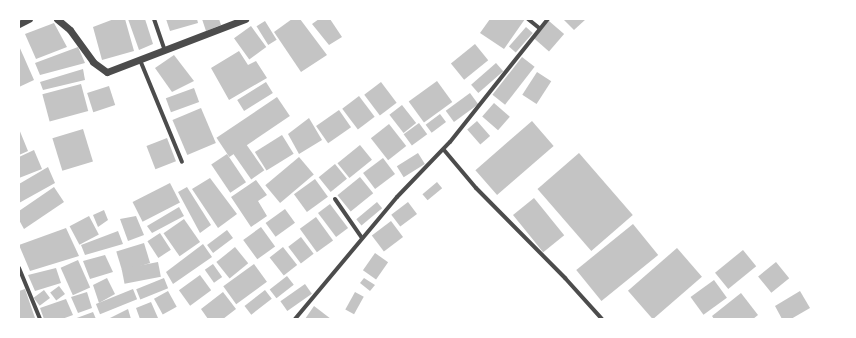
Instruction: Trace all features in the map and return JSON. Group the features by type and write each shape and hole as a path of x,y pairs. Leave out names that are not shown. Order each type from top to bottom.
{"street":[{"path":"19,24 29,19"},
{"path":"57,19 70,30 93,62 107,72 140,60 164,48 213,33 245,19"},
{"path":"154,19 164,48"},
{"path":"528,19 539,28"},
{"path":"295,319 397,196 444,150 539,28 548,19"},
{"path":"140,60 182,162"},
{"path":"444,150 476,188 566,278 602,319"},
{"path":"335,199 362,238"},
{"path":"19,268 40,319"}],"building":[{"path":"114,19 125,19 134,51 102,60 93,27"},
{"path":"128,19 145,19 153,44 139,50"},
{"path":"166,19 197,19 198,23 170,31"},
{"path":"202,19 219,19 221,25 206,31"},
{"path":"292,19 300,19 327,55 301,72 274,32"},
{"path":"319,19 330,19 342,37 329,45 312,24"},
{"path":"490,19 525,19 504,49 480,33"},
{"path":"563,19 586,19 574,30"},
{"path":"265,21 277,40 268,45 257,26"},
{"path":"549,21 564,34 549,51 534,38"},
{"path":"54,23 67,47 36,59 25,34"},
{"path":"251,26 266,47 249,59 234,38"},
{"path":"526,27 533,33 516,53 509,47"},
{"path":"475,44 488,60 464,80 451,64"},
{"path":"19,46 34,80 19,87"},
{"path":"78,47 85,63 40,75 35,63"},
{"path":"239,51 248,65 256,61 267,78 229,100 211,68"},
{"path":"174,55 194,81 172,92 155,68"},
{"path":"522,57 535,67 505,105 492,95"},
{"path":"496,63 503,71 478,93 471,85"},
{"path":"83,69 85,80 43,90 40,82"},
{"path":"537,72 551,81 537,104 522,95"},
{"path":"437,81 452,102 424,123 409,102"},
{"path":"266,82 273,93 244,111 237,100"},
{"path":"381,82 397,103 380,115 364,95"},
{"path":"81,84 88,111 50,121 42,94"},
{"path":"109,86 115,105 93,112 87,93"},
{"path":"194,88 199,102 171,112 166,98"},
{"path":"470,93 478,104 454,122 446,111"},
{"path":"359,96 375,117 358,129 342,109"},
{"path":"277,97 290,116 229,157 216,138"},
{"path":"494,103 510,117 498,130 482,117"},
{"path":"402,105 416,123 404,133 389,115"},
{"path":"201,108 216,143 187,155 172,120"},
{"path":"339,110 351,127 328,143 316,126"},
{"path":"440,114 446,122 432,133 426,125"},
{"path":"309,118 322,140 299,154 288,134"},
{"path":"477,121 490,136 480,145 467,130"},
{"path":"532,121 554,146 497,195 475,170"},
{"path":"419,123 427,134 412,145 404,134"},
{"path":"389,124 406,146 388,160 371,138"},
{"path":"19,129 28,151 19,155"},
{"path":"83,129 93,162 62,171 52,138"},
{"path":"282,135 294,154 267,171 255,152"},
{"path":"167,138 176,161 155,169 146,146"},
{"path":"246,144 264,170 251,179 233,153"},
{"path":"360,145 372,160 349,178 337,163"},
{"path":"34,150 42,169 19,178 19,157"},
{"path":"418,153 425,164 404,177 397,166"},
{"path":"579,153 633,215 591,251 537,189"},
{"path":"227,154 246,182 230,193 211,165"},
{"path":"299,157 314,175 280,203 265,185"},
{"path":"383,158 395,174 375,189 363,173"},
{"path":"335,164 347,179 331,192 319,177"},
{"path":"48,167 55,183 19,203 19,184"},
{"path":"360,177 373,193 351,212 337,195"},
{"path":"210,178 237,214 218,228 192,189"},
{"path":"315,179 328,197 307,212 294,194"},
{"path":"256,180 267,195 258,201 267,216 251,227 231,197"},
{"path":"437,182 442,188 428,200 422,194"},
{"path":"170,183 180,203 143,222 133,202"},
{"path":"54,187 64,202 24,229 19,220 19,211"},
{"path":"187,187 211,225 200,233 178,192"},
{"path":"534,198 564,235 543,252 513,215"},
{"path":"377,202 382,208 361,225 356,219"},
{"path":"408,202 417,214 400,227 391,215"},
{"path":"330,204 348,228 336,237 318,213"},
{"path":"179,207 184,216 152,233 147,226"},
{"path":"285,209 295,223 276,237 266,223"},
{"path":"104,210 108,220 98,227 93,215"},
{"path":"89,216 99,235 79,245 70,226"},
{"path":"136,216 144,235 128,241 120,219"},
{"path":"316,217 333,240 317,252 300,229"},
{"path":"184,219 200,242 180,256 164,233"},
{"path":"391,221 403,237 384,251 372,235"},
{"path":"633,224 658,255 601,301 576,270"},
{"path":"261,227 275,246 257,259 243,240"},
{"path":"66,228 79,256 30,271 19,245"},
{"path":"227,230 233,238 213,253 207,245"},
{"path":"118,231 123,244 85,255 81,245"},
{"path":"160,233 171,250 158,258 147,241"},
{"path":"301,237 314,254 301,263 288,247"},
{"path":"144,243 150,263 122,272 116,251"},
{"path":"203,244 212,257 173,284 166,272"},
{"path":"235,247 248,263 230,278 216,262"},
{"path":"283,247 297,265 284,276 270,257"},
{"path":"677,248 702,277 653,319 628,291"},
{"path":"743,250 756,266 728,289 715,273"},
{"path":"375,253 388,262 376,279 363,270"},
{"path":"105,255 113,272 90,279 83,261"},
{"path":"78,260 90,287 73,295 61,268"},
{"path":"158,262 161,277 125,284 122,269"},
{"path":"776,262 789,278 771,293 758,276"},
{"path":"213,264 222,277 214,283 205,270"},
{"path":"254,264 267,282 236,304 223,286"},
{"path":"56,268 61,283 35,291 28,275"},
{"path":"200,275 211,290 190,306 179,290"},
{"path":"287,276 294,285 276,298 270,290"},
{"path":"107,278 115,294 99,303 93,285"},
{"path":"164,278 168,288 140,299 136,289"},
{"path":"364,278 375,285 370,291 360,283"},
{"path":"714,280 727,298 703,315 691,297"},
{"path":"305,284 312,294 287,311 280,301"},
{"path":"59,286 65,294 56,301 50,293"},
{"path":"25,289 35,318 19,319 19,291"},
{"path":"133,289 137,299 100,314 96,304"},
{"path":"44,290 50,298 40,306 34,298"},
{"path":"265,290 272,299 251,315 245,306"},
{"path":"168,291 177,307 163,315 154,299"},
{"path":"800,291 810,308 791,319 782,319 775,306"},
{"path":"87,292 92,308 78,313 71,297"},
{"path":"223,292 236,309 223,319 208,319 201,309"},
{"path":"355,292 364,297 354,314 345,309"},
{"path":"741,293 758,315 753,319 714,319 712,316"},
{"path":"66,299 73,315 62,319 44,319 40,308"},
{"path":"151,302 158,318 140,319 136,308"},
{"path":"314,306 331,319 305,319"},
{"path":"128,309 131,319 110,319 110,318"},
{"path":"93,312 96,319 74,319"}]}
